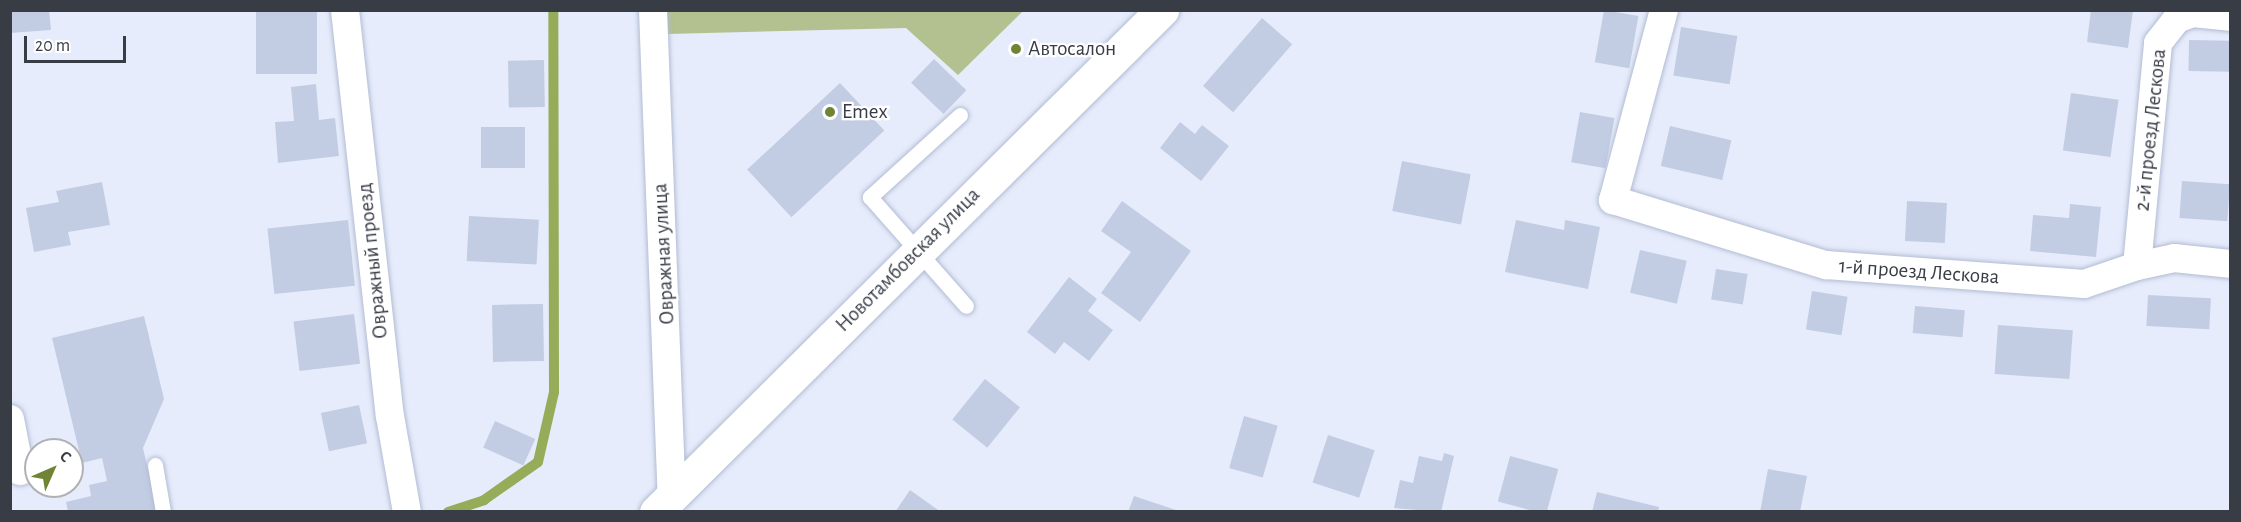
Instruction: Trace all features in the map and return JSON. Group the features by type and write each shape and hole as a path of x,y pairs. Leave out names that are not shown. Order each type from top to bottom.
{"main road":[{"name":"Новотамбовская улица","path":"669,507 916,252 1162,10"}],"street":[{"name":"Овражный проезд","path":"345,10 390,416 407,512"},
{"name":"Овражная улица","path":"652,10 669,507"},
{"name":"1-й проезд Лескова","path":"1664,10 1613,200 1826,265 2084,284 2137,266 2174,258 2230,264"},
{"name":"2-й проезд Лескова","path":"2137,266 2158,43 2177,19 2193,13 2230,17"},
{"path":"10,419 15,473"}],"lane":[{"path":"960,115 870,197 916,252 966,306"},
{"path":"155,465 163,512"}],"green space":[{"path":"666,11 1023,11 958,75 906,28 667,34"}],"building":[{"path":"10,10 49,10 51,30 10,33"},
{"path":"256,10 317,10 317,74 256,74"},
{"path":"1604,10 1638,16 1629,68 1595,62"},
{"path":"2091,10 2133,10 2128,48 2087,42"},
{"path":"1262,18 1292,44 1233,112 1203,86"},
{"path":"1681,27 1737,36 1730,84 1673,75"},
{"path":"2189,40 2230,41 2229,72 2188,71"},
{"path":"934,59 966,90 943,114 911,83"},
{"path":"544,60 545,107 509,108 508,61"},
{"path":"840,83 884,131 791,217 747,170"},
{"path":"316,84 319,120 335,118 339,156 278,163 275,122 294,121 291,87"},
{"path":"2071,93 2119,100 2110,157 2063,150"},
{"path":"1580,112 1614,118 1606,168 1571,162"},
{"path":"1180,122 1195,134 1202,125 1229,146 1201,181 1160,148"},
{"path":"1670,126 1731,140 1722,180 1661,166"},
{"path":"481,127 525,127 525,168 481,168"},
{"path":"1402,161 1471,174 1461,224 1392,211"},
{"path":"2182,181 2230,184 2227,221 2179,218"},
{"path":"102,182 110,225 68,232 71,245 34,252 26,208 59,202 56,191"},
{"path":"1122,201 1191,251 1140,322 1101,293 1131,252 1101,231"},
{"path":"1907,201 1947,203 1945,243 1905,241"},
{"path":"2070,204 2101,207 2096,257 2030,251 2033,215 2069,218"},
{"path":"469,216 539,220 537,265 467,261"},
{"path":"348,220 355,286 274,294 267,228"},
{"path":"1516,220 1564,230 1565,220 1600,227 1588,289 1505,272"},
{"path":"1640,250 1687,261 1677,304 1630,293"},
{"path":"1716,269 1748,274 1743,305 1711,300"},
{"path":"1069,277 1097,299 1088,311 1113,330 1089,361 1064,342 1055,354 1027,332"},
{"path":"1812,291 1848,297 1841,335 1806,330"},
{"path":"2148,295 2211,298 2209,329 2146,326"},
{"path":"543,304 544,361 493,362 492,305"},
{"path":"1915,306 1965,310 1962,337 1913,333"},
{"path":"354,314 360,364 300,371 293,321"},
{"path":"144,316 164,399 143,448 158,512 68,512 66,502 91,496 89,485 107,481 102,458 84,462 84,438 76,438 52,338"},
{"path":"1998,325 2073,330 2069,379 1995,374"},
{"path":"985,379 1020,407 987,448 952,419"},
{"path":"359,405 367,443 329,451 321,413"},
{"path":"1244,416 1278,426 1263,478 1229,468"},
{"path":"495,421 535,439 523,465 483,447"},
{"path":"1328,435 1375,450 1359,498 1313,483"},
{"path":"1444,453 1454,456 1441,512 1394,508 1400,480 1413,483 1419,456 1442,461"},
{"path":"1510,456 1558,469 1547,512 1537,512 1498,501"},
{"path":"1768,469 1807,476 1800,512 1760,512"},
{"path":"910,490 941,512 895,512"},
{"path":"1597,492 1659,507 1658,512 1592,512"},
{"path":"1134,496 1179,511 1179,512 1128,512"}],"waterway":[{"path":"448,512 484,500 538,462 554,392 553,10"}],"place":[{"name":"Автосалон","path":"1016,49"},
{"name":"Emex","path":"830,112"}]}
